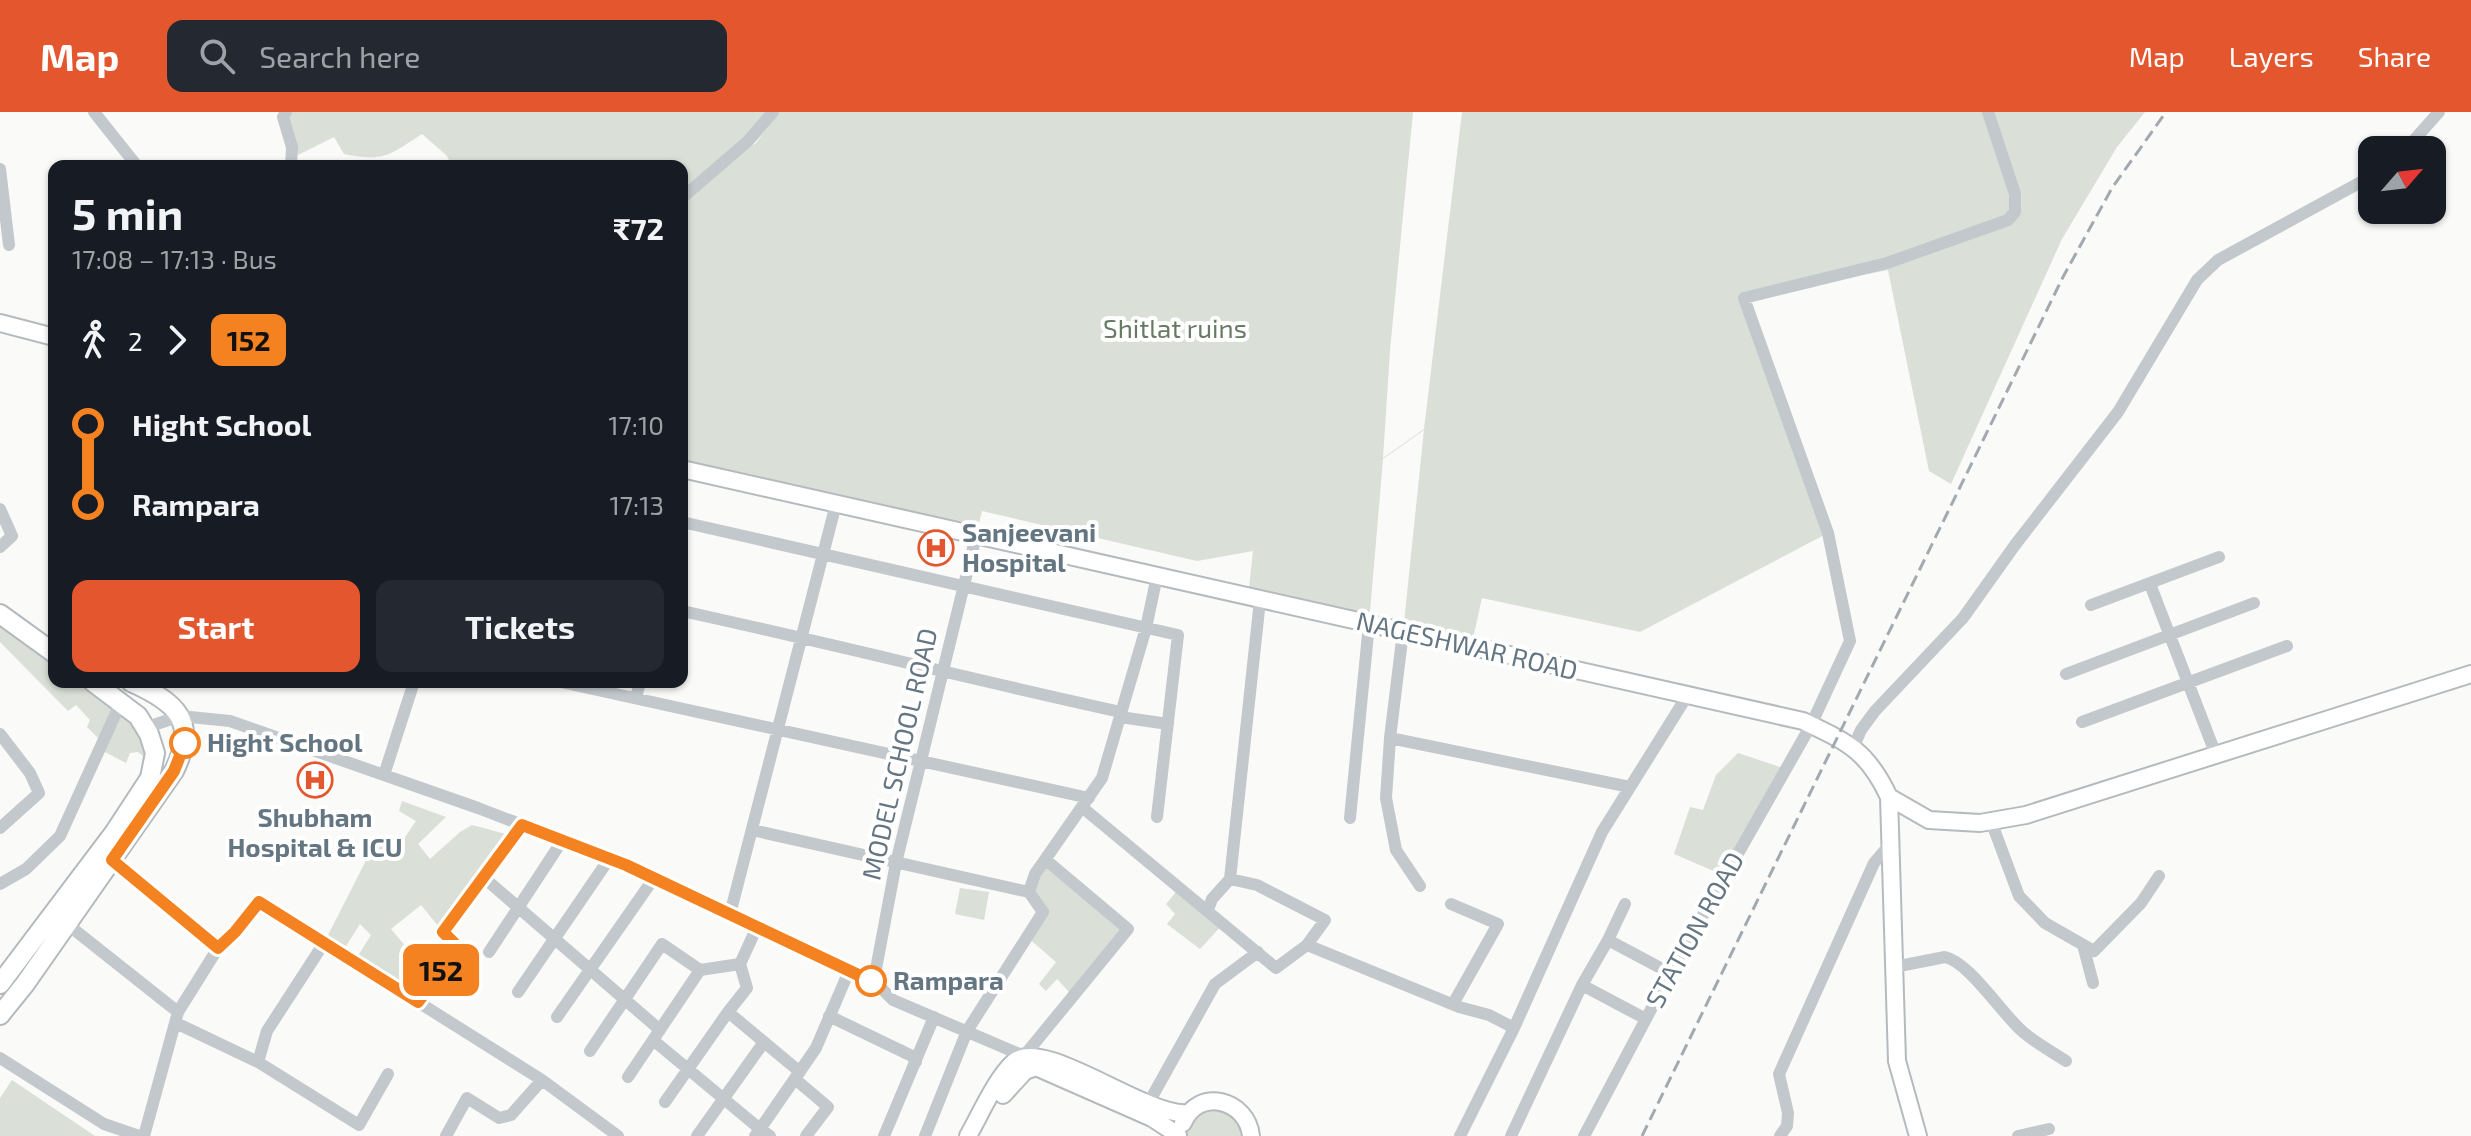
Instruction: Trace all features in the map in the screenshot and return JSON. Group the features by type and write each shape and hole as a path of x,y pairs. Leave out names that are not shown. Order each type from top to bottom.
{"highway":[{"path":"0,614 48,647"},
{"path":"0,984 114,833 150,778 155,753 145,728 138,716 101,688"},
{"path":"0,1015 25,984 179,761 186,734 180,716 158,694 144,688"}],"main road":[{"path":"0,323 48,335"},
{"name":"NAGESHWAR ROAD","path":"688,470 1811,725 1844,740 1853,748 1877,772 1889,797"},
{"path":"1889,797 1929,820 1980,823 2026,815 2471,674"},
{"path":"1889,797 1897,1061 1918,1136"},
{"path":"978,1136 1014,1080 1035,1056 1175,1114 1187,1113 1207,1101 1230,1104 1247,1121 1251,1136"},
{"path":"968,1136 1014,1062 1030,1062 1152,1118 1178,1136 1187,1113"}],"street":[{"path":"94,112 132,160"},
{"path":"286,112 283,117 292,147 291,160"},
{"path":"688,193 748,141 773,112"},
{"name":"STATION ROAD","path":"1584,1136 1670,973 1811,725 1850,641 1828,533 1744,298 1887,263 2008,220 2015,212 2015,194 1988,112"},
{"path":"2418,136 2439,112"},
{"path":"0,169 9,245"},
{"path":"1853,748 1875,711 1963,618 2118,412 2197,280 2218,260 2358,184"},
{"path":"730,914 836,504"},
{"path":"0,509 12,536 0,547"},
{"path":"688,523 1178,635 1157,817"},
{"name":"MODEL SCHOOL ROAD","path":"877,984 876,969 896,863 976,536"},
{"path":"2091,605 2219,557"},
{"path":"1029,892 1035,874 1102,778 1146,628 1157,576"},
{"path":"2150,584 2216,755"},
{"path":"1208,910 1212,899 1230,879 1260,600"},
{"path":"2066,674 2254,603"},
{"path":"688,612 1168,724"},
{"path":"1350,818 1369,624"},
{"path":"1403,632 1386,798 1396,850 1420,886"},
{"path":"2082,722 2287,646"},
{"path":"384,775 412,688"},
{"path":"589,688 920,761 1086,803 1276,968 1307,945 1325,920 1257,885 1230,879"},
{"path":"636,698 638,688"},
{"path":"1460,1136 1514,1028 1602,832 1687,696"},
{"path":"0,884 26,869 60,836 121,702"},
{"path":"145,728 180,716 230,721 522,825 654,878 877,984 893,1000 1030,1062 1128,929 1046,860"},
{"path":"0,734 30,773 39,793 0,828"},
{"path":"1390,738 1630,787"},
{"path":"1991,821 2019,896 2045,923 2094,951 2141,903 2159,876"},
{"path":"418,1002 458,947 443,932 522,825"},
{"path":"752,830 1029,892 1043,912 967,1031 925,1136"},
{"path":"489,952 562,841"},
{"path":"1780,1136 1787,1126 1788,1113 1779,1074 1874,863 1890,844"},
{"path":"518,992 609,859"},
{"path":"112,860 218,948"},
{"path":"482,876 624,999 689,1069 762,1134 816,1048 849,971"},
{"path":"557,1017 654,878"},
{"path":"0,1058 104,1124 142,1136 177,1018 218,948 259,902 542,1080 618,1136"},
{"path":"1451,904 1498,924 1453,1004"},
{"path":"1511,1136 1582,985 1625,904"},
{"path":"67,924 177,1018 258,1062 356,1130 388,1074"},
{"path":"665,1102 747,988 740,964 757,927"},
{"path":"1608,940 1670,973"},
{"path":"258,1062 267,1031 324,943"},
{"path":"590,1051 662,944 700,970 740,964"},
{"path":"1307,945 1453,1004 1489,1015 1514,1028"},
{"path":"2083,945 2093,983"},
{"path":"1148,1104 1215,984 1258,952"},
{"path":"1894,967 1953,958 1972,974 1993,1002 2024,1033 2066,1061"},
{"path":"628,1077 700,970"},
{"path":"1582,985 1646,1019"},
{"path":"728,1012 764,1042 828,1107 806,1136"},
{"path":"829,1016 912,1056 916,1062"},
{"path":"884,1136 934,1017"},
{"path":"697,1136 764,1042"},
{"path":"446,1136 467,1098 499,1118 511,1115 542,1080"},
{"path":"2018,1136 2049,1129"}],"green space":[{"name":"Shitlat ruins","path":"286,112 773,112 733,155 755,144 779,112 1413,112 1383,458 1424,429 1462,112 2145,112 2117,147 2062,239 1951,484 1929,471 1888,270 1745,298 1828,533 1640,632 1482,598 1471,647 1403,632 1424,430 1383,459 1369,624 1248,597 1253,551 1197,561 982,511 976,536 688,470 688,160 449,160 422,134 394,152 378,157 344,154 334,137 292,158"},
{"path":"0,620 48,656 48,688 91,688 139,729 149,756 130,753 126,763 99,749 102,742 87,727 90,720 76,705 68,711 0,642"},
{"path":"1738,753 1786,769 1725,876 1674,854 1690,807 1703,810 1716,775"},
{"path":"402,801 446,817 418,844 430,859 472,825 514,836 443,932 421,905 391,929 422,966 437,976 424,991 413,982 406,993 354,962 371,935 360,924 341,954 324,943 379,835 397,849 416,821 399,811"},
{"path":"1046,860 1128,929 1073,996 1057,979 1046,991 1039,984 1056,962 1027,937 1043,912 1029,892"},
{"path":"1180,887 1224,923 1200,949 1167,924 1175,914 1166,904"},
{"path":"960,888 989,892 984,920 955,914"},
{"path":"12,1080 95,1136 0,1136 0,1098"},
{"path":"1217,1108 1237,1117 1245,1136 1186,1136 1189,1125 1196,1117"}],"railway":[{"path":"1642,1136 2063,277 2112,188 2166,112"}],"bus line":[{"name":"152","path":"185,743 174,771 112,860 218,948 259,902 418,1002 458,947 443,932 522,825 626,865 871,981"}],"place":[{"name":"Sanjeevani Hospital","path":"936,548"},
{"name":"Hight School","path":"185,743"},
{"name":"Shubham Hospital & ICU","path":"315,780"},
{"name":"Rampara","path":"871,981"}]}
